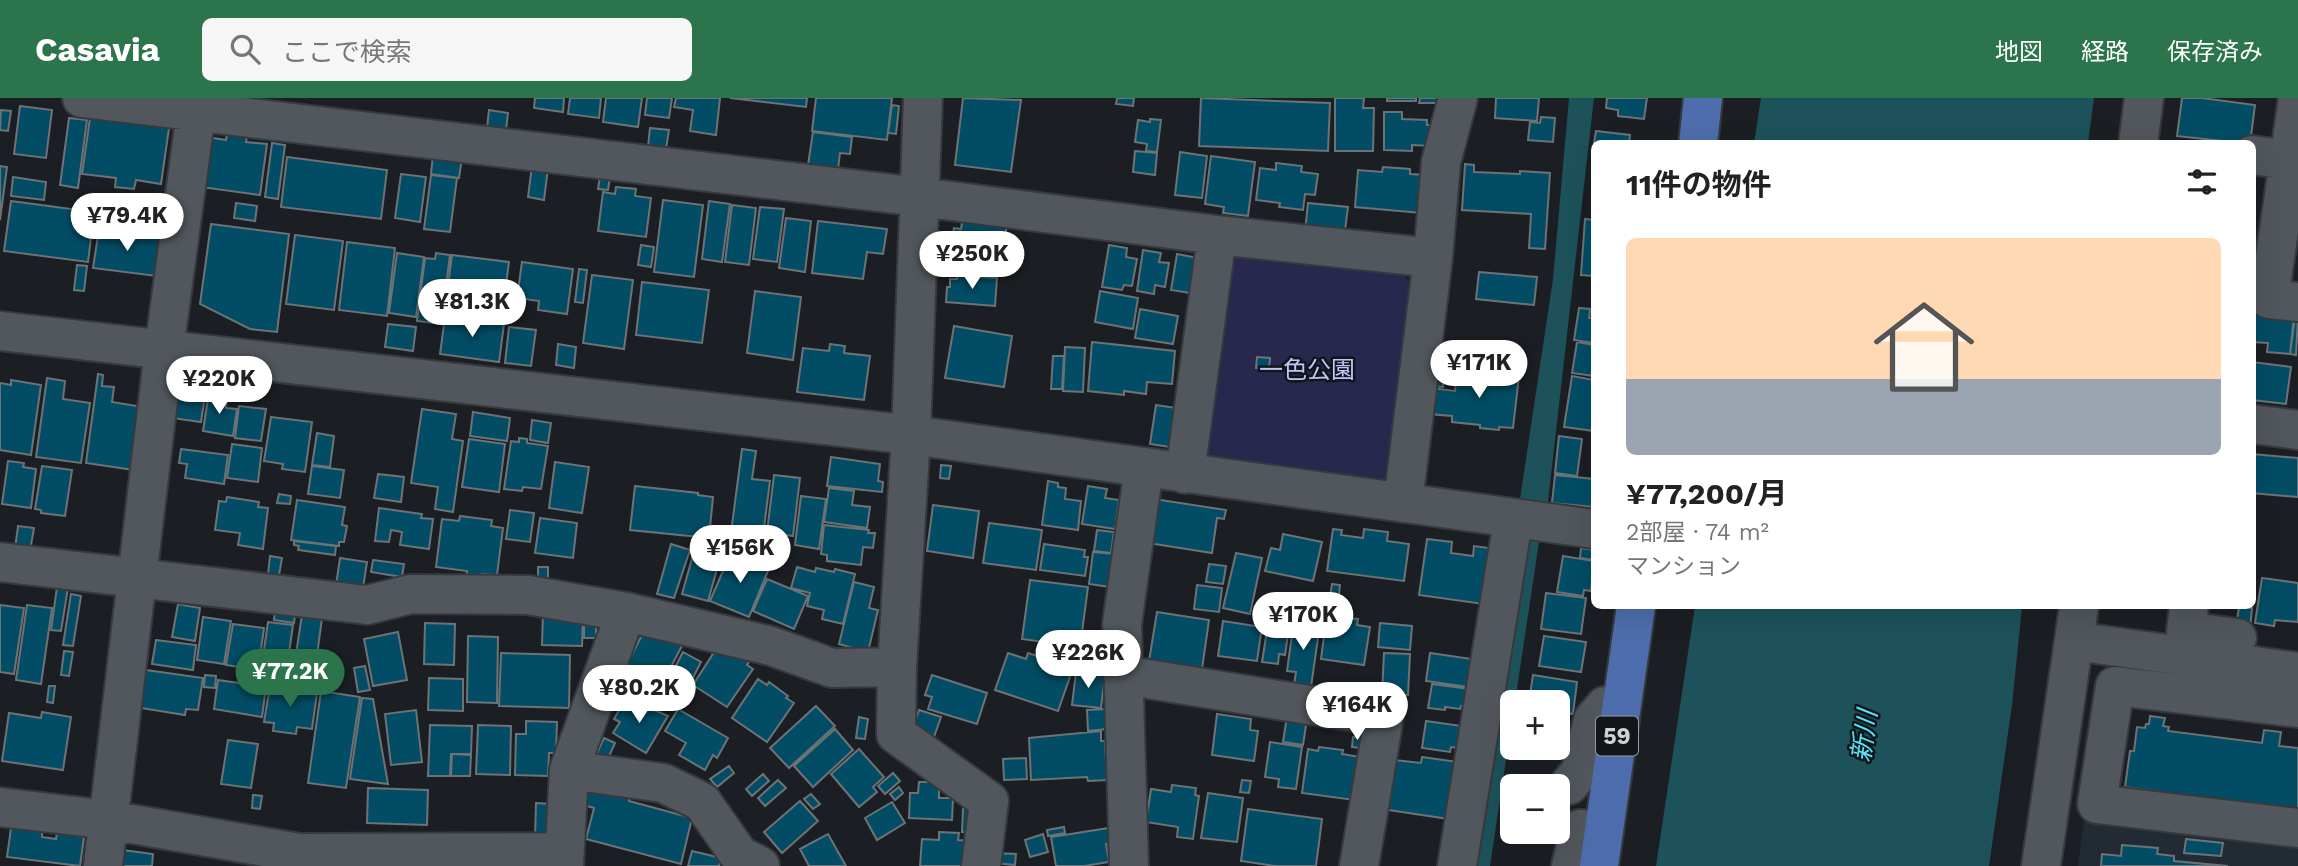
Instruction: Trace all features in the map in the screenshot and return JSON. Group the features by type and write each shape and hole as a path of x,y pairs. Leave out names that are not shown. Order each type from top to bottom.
{"main road":[{"path":"1698,140 1703,98"},
{"name":"59","path":"1601,848 1636,609"}],"street":[{"path":"82,98 197,105 1217,235 1433,258"},
{"path":"923,98 911,435 897,667 896,734 989,801 981,866"},
{"path":"1403,503 1433,258 1441,162 1458,98"},
{"path":"2139,140 2144,98"},
{"path":"103,866 164,350 197,105"},
{"path":"2286,134 2269,299 2298,302"},
{"path":"1185,474 1217,235"},
{"path":"0,331 911,435 1591,529"},
{"path":"2256,425 2298,430"},
{"path":"1129,866 1122,624 1144,468"},
{"path":"1457,866 1511,533 1510,518"},
{"path":"0,562 367,605 411,594 528,595 626,612 771,646 832,668 897,667"},
{"path":"2189,609 2186,631 2298,646"},
{"path":"0,807 109,820 299,859 564,859 569,770 626,612"},
{"path":"2041,866 2077,623 2298,672"},
{"path":"1123,676 1384,717 1359,866"},
{"path":"2298,708 2115,687 2097,804 2298,828"},
{"path":"1570,784 1581,771 1593,720 1605,706 1622,706"},
{"path":"569,770 663,783 702,802 739,855 760,866"},
{"path":"1571,866 1580,829 1601,848"}],"shaded area":[{"path":"2085,813 2298,839 2298,866 2078,866"}],"green space":[{"name":"一色公園","path":"1232,251 1401,271 1414,289 1395,473 1383,481 1204,458"}],"water":[{"path":"1569,98 1594,98 1546,519 1539,542 1517,690 1500,690 1500,760 1506,760 1504,774 1500,774 1500,800 1490,866 1465,866 1553,279"},
{"path":"1761,98 2094,98 2088,140 1754,140"},
{"name":"新川","path":"1695,609 2022,609 2012,705 1989,866 1656,866"}],"building":[{"path":"535,98 564,98 563,112 534,108"},
{"path":"570,98 601,98 599,118 568,114"},
{"path":"606,98 642,98 638,127 603,122"},
{"path":"647,98 672,98 669,118 645,115"},
{"path":"676,98 720,98 716,135 690,131 693,110 674,107"},
{"path":"730,98 807,98 806,107"},
{"path":"816,98 892,98 887,140 812,131"},
{"path":"963,98 1021,100 1011,172 955,165"},
{"path":"1117,98 1134,98 1133,106 1116,104"},
{"path":"1201,98 1330,103 1328,151 1199,146"},
{"path":"1335,98 1364,98 1363,108 1374,108 1373,151 1335,151"},
{"path":"1387,98 1416,98 1416,101 1387,101"},
{"path":"1420,98 1442,98 1442,103 1419,103"},
{"path":"1496,98 1539,98 1537,121 1495,118"},
{"path":"1607,98 1647,98 1644,119 1618,116 1618,110 1606,108"},
{"path":"2182,98 2255,105 2251,140 2177,136"},
{"path":"892,105 899,106 896,134 888,133"},
{"path":"20,106 52,110 46,158 14,154"},
{"path":"1,110 11,111 8,131 0,130"},
{"path":"489,110 508,113 506,130 487,128"},
{"path":"1384,112 1402,112 1402,119 1427,120 1427,125 1434,125 1432,146 1412,145 1412,151 1384,150"},
{"path":"1541,117 1555,118 1553,142 1528,140 1530,122 1540,123"},
{"path":"69,118 87,120 78,188 60,185"},
{"path":"90,118 169,128 161,184 136,180 134,189 115,187 116,178 82,174"},
{"path":"1150,119 1161,120 1157,152 1146,151 1147,144 1135,142 1138,120 1150,122"},
{"path":"650,128 669,130 666,149 648,147"},
{"path":"1596,131 1630,135 1629,140 1594,140"},
{"path":"813,132 852,137 850,154 840,153 838,169 808,165"},
{"path":"227,133 247,136 246,142 267,144 260,195 201,187 207,137 226,140"},
{"path":"272,143 285,145 278,199 265,197"},
{"path":"1135,151 1157,153 1155,175 1133,172"},
{"path":"1180,152 1207,156 1202,198 1175,195"},
{"path":"433,154 462,158 459,178 431,174"},
{"path":"1211,156 1255,162 1248,216 1223,213 1224,207 1205,204"},
{"path":"287,157 387,170 381,219 281,207"},
{"path":"1276,163 1302,166 1301,172 1318,174 1315,195 1305,194 1303,210 1256,200 1260,168 1276,170"},
{"path":"1465,164 1474,165 1474,172 1550,173 1545,249 1529,248 1531,214 1462,210"},
{"path":"0,166 7,167 0,220"},
{"path":"532,166 548,168 544,200 528,197"},
{"path":"1383,167 1410,169 1410,174 1425,175 1421,213 1355,207 1358,170 1382,172"},
{"path":"401,174 426,177 420,222 395,218"},
{"path":"431,175 457,178 450,232 424,229"},
{"path":"600,176 610,177 608,190 598,189"},
{"path":"13,177 46,182 44,200 11,196"},
{"path":"616,187 636,189 635,196 651,198 646,237 598,231 603,192 615,194"},
{"path":"663,200 703,205 694,277 654,272"},
{"path":"11,201 94,212 88,262 4,251"},
{"path":"709,201 730,204 722,262 702,259"},
{"path":"236,203 257,206 255,221 234,218"},
{"path":"1308,203 1348,207 1344,238 1305,232"},
{"path":"732,205 756,208 749,265 725,262"},
{"path":"760,207 784,209 777,262 753,259"},
{"path":"963,217 1007,224 1002,257 950,249 954,228 961,229"},
{"path":"786,218 811,221 805,272 779,268"},
{"path":"1585,219 1591,220 1591,276 1581,275"},
{"path":"818,221 887,229 883,254 867,252 863,279 812,273"},
{"path":"211,224 289,234 277,332 250,329 200,304"},
{"path":"99,229 161,237 156,276 93,268"},
{"path":"295,235 343,241 334,310 286,304"},
{"path":"347,242 395,248 387,316 339,310"},
{"path":"641,245 654,247 651,267 638,265"},
{"path":"1109,245 1127,248 1126,257 1137,259 1132,286 1124,285 1122,290 1102,287"},
{"path":"1143,250 1161,253 1159,262 1169,263 1165,287 1155,285 1154,294 1137,291"},
{"path":"397,253 424,257 416,317 389,313"},
{"path":"436,253 450,255 441,324 417,321 425,258 435,259"},
{"path":"1177,254 1203,259 1197,294 1171,290"},
{"path":"452,255 509,262 502,315 479,312 479,307 446,303"},
{"path":"522,262 573,269 567,314 538,310 539,301 517,298"},
{"path":"77,265 87,266 84,291 74,290"},
{"path":"579,269 587,270 583,303 575,302"},
{"path":"1479,272 1537,277 1534,305 1476,299"},
{"path":"592,275 633,280 624,349 583,343"},
{"path":"957,275 997,278 995,306 946,302 950,279 957,279"},
{"path":"642,282 709,290 702,343 636,335"},
{"path":"755,291 801,297 793,360 747,353"},
{"path":"1100,291 1138,298 1133,329 1095,322"},
{"path":"1579,308 1590,309 1591,343 1574,340"},
{"path":"1140,309 1178,316 1173,344 1135,338"},
{"path":"2256,311 2294,316 2290,354 2267,352 2268,343 2256,342"},
{"path":"445,317 504,324 499,362 440,354"},
{"path":"2295,317 2298,317 2296,355 2290,354"},
{"path":"388,324 416,327 413,351 385,347"},
{"path":"954,326 1012,336 1004,387 945,378"},
{"path":"509,327 536,330 531,366 505,363"},
{"path":"1092,342 1175,351 1172,384 1147,382 1146,394 1124,391 1124,395 1088,391"},
{"path":"1577,342 1591,344 1591,376 1572,373"},
{"path":"558,344 576,347 574,368 556,365"},
{"path":"830,344 845,346 844,353 870,356 864,400 797,392 803,348 829,351"},
{"path":"1065,347 1085,348 1083,392 1063,391"},
{"path":"1053,356 1064,356 1062,389 1051,389"},
{"path":"1257,357 1270,358 1269,369 1256,368"},
{"path":"2256,363 2291,367 2286,404 2256,400"},
{"path":"1434,364 1445,365 1443,387 1432,386"},
{"path":"1457,370 1519,376 1513,428 1480,428 1480,425 1452,422 1452,416 1429,414 1431,388 1455,391"},
{"path":"98,374 103,375 102,386 114,387 112,402 143,407 134,470 86,463"},
{"path":"1572,376 1591,379 1591,431 1564,427"},
{"path":"47,378 65,381 63,399 90,403 81,463 36,457"},
{"path":"11,380 41,385 31,455 0,450 0,383 11,385"},
{"path":"187,380 207,383 201,422 172,418 176,385 186,386"},
{"path":"209,392 227,395 226,408 237,409 233,436 203,431"},
{"path":"1156,405 1183,409 1177,448 1150,444"},
{"path":"239,406 266,409 261,441 235,438"},
{"path":"422,409 456,414 452,439 463,441 453,512 435,509 438,487 411,483"},
{"path":"473,412 510,418 507,441 470,436"},
{"path":"271,417 312,422 305,472 282,469 283,464 264,461"},
{"path":"532,420 551,423 548,443 530,440"},
{"path":"317,433 334,436 330,467 312,465"},
{"path":"1559,436 1582,439 1577,476 1555,473"},
{"path":"519,438 527,439 527,443 548,446 541,489 504,489 511,441 519,442"},
{"path":"469,439 505,444 499,492 462,487"},
{"path":"232,444 262,448 258,482 227,478"},
{"path":"181,449 228,455 224,484 185,478 187,464 179,463"},
{"path":"742,449 756,451 752,479 770,481 762,543 730,540"},
{"path":"2256,454 2298,458 2298,497 2256,493"},
{"path":"831,457 880,464 878,481 883,482 882,492 827,486"},
{"path":"8,461 24,463 23,467 36,469 31,508 2,504"},
{"path":"555,462 589,467 582,513 549,508"},
{"path":"941,465 951,466 949,479 940,478"},
{"path":"42,466 72,470 65,516 41,513 41,510 35,509"},
{"path":"312,466 344,470 340,498 308,494"},
{"path":"378,474 404,477 401,502 374,498"},
{"path":"774,475 800,478 793,536 767,532"},
{"path":"1555,475 1591,479 1591,507 1552,503"},
{"path":"1048,481 1066,488 1065,499 1081,501 1078,530 1042,525"},
{"path":"635,486 713,497 709,538 630,530"},
{"path":"1088,486 1107,489 1105,498 1119,500 1115,529 1082,524"},
{"path":"829,488 854,491 852,505 870,507 867,528 824,522"},
{"path":"279,494 291,496 290,504 277,503"},
{"path":"801,496 826,499 819,549 795,545"},
{"path":"227,497 259,502 258,507 268,508 263,549 238,545 240,533 215,530 219,501 226,502"},
{"path":"1154,499 1226,510 1224,519 1217,518 1212,553 1148,543"},
{"path":"297,500 345,507 342,525 347,526 344,542 339,542 339,546 291,540"},
{"path":"933,505 979,511 973,558 927,551"},
{"path":"379,508 422,514 421,518 433,519 429,549 400,545 402,532 391,530 389,542 375,541"},
{"path":"510,510 534,513 530,542 506,539"},
{"path":"460,516 492,520 491,526 503,528 497,575 482,574 481,581 466,579 467,571 436,567 442,519 459,521"},
{"path":"540,518 577,523 573,558 535,553"},
{"path":"989,523 1042,530 1036,570 983,563"},
{"path":"824,525 875,533 873,548 863,547 861,565 827,561 827,555 821,554"},
{"path":"18,526 34,528 30,551 15,549"},
{"path":"1333,529 1342,530 1341,535 1363,538 1364,529 1388,532 1387,541 1409,544 1404,581 1327,571"},
{"path":"1097,530 1114,532 1111,553 1094,551"},
{"path":"1283,534 1322,542 1313,581 1265,571 1271,548 1280,550"},
{"path":"1427,539 1452,542 1451,553 1473,556 1474,546 1497,549 1483,604 1419,595"},
{"path":"294,541 336,546 335,555 298,550 299,546 294,545"},
{"path":"671,544 690,550 674,598 657,594"},
{"path":"1044,544 1085,550 1084,557 1088,557 1085,576 1040,570"},
{"path":"695,548 721,555 708,601 682,594"},
{"path":"1581,548 1591,550 1591,560 1580,558"},
{"path":"1093,552 1114,554 1110,587 1089,584"},
{"path":"1236,553 1262,558 1250,614 1223,608"},
{"path":"742,555 770,566 749,617 710,601 729,557 740,561"},
{"path":"270,556 282,558 279,575 268,574"},
{"path":"1563,556 1591,561 1591,591 1584,590 1583,596 1557,592"},
{"path":"340,558 367,562 363,588 336,585"},
{"path":"373,560 404,564 402,577 371,572"},
{"path":"1209,564 1226,566 1223,584 1206,582"},
{"path":"538,567 548,567 548,587 538,587"},
{"path":"797,567 815,572 816,568 855,574 843,624 822,619 824,610 807,606 810,593 791,588"},
{"path":"2262,578 2298,583 2298,622 2275,620 2274,626 2255,623"},
{"path":"767,579 808,596 794,629 753,611"},
{"path":"1030,580 1088,587 1080,647 1022,639"},
{"path":"854,582 874,587 869,608 878,610 868,652 839,644"},
{"path":"1332,584 1340,585 1338,604 1329,602"},
{"path":"1197,585 1222,588 1219,612 1194,609"},
{"path":"57,587 68,588 61,631 51,630"},
{"path":"1546,593 1586,598 1581,634 1541,629"},
{"path":"71,594 81,596 73,646 63,645"},
{"path":"178,604 200,608 195,641 172,637"},
{"path":"276,604 296,607 294,623 274,620"},
{"path":"0,605 24,608 14,674 0,672"},
{"path":"27,605 52,608 41,684 16,680"},
{"path":"303,608 323,611 314,677 293,674"},
{"path":"2239,609 2252,609 2250,629 2236,627"},
{"path":"543,610 583,615 582,646 542,645"},
{"path":"1157,612 1209,620 1202,669 1149,661"},
{"path":"1335,616 1358,619 1357,625 1370,627 1364,665 1321,659 1326,621 1334,622"},
{"path":"203,617 231,621 224,664 197,660"},
{"path":"1269,618 1290,621 1285,655 1279,654 1278,664 1262,662"},
{"path":"1294,620 1320,624 1311,687 1294,685 1296,672 1287,671"},
{"path":"1223,621 1262,627 1257,661 1218,656"},
{"path":"268,622 293,625 286,674 261,670"},
{"path":"584,622 596,622 596,638 584,638"},
{"path":"425,623 455,624 454,665 424,664"},
{"path":"1380,623 1412,626 1410,650 1378,647"},
{"path":"233,624 264,628 258,670 226,665"},
{"path":"398,632 407,680 373,686 364,639"},
{"path":"643,633 683,644 657,693 622,674"},
{"path":"468,636 498,637 497,703 467,702"},
{"path":"1544,636 1586,642 1581,672 1539,666"},
{"path":"156,640 196,645 193,670 152,664"},
{"path":"718,646 750,660 747,665 753,669 727,707 693,685"},
{"path":"64,651 73,652 69,676 61,675"},
{"path":"683,652 701,662 682,699 664,689"},
{"path":"501,653 570,655 569,708 499,706"},
{"path":"1008,653 1026,659 1028,653 1064,665 1062,671 1071,674 1058,711 995,690"},
{"path":"1384,653 1410,654 1408,695 1382,694"},
{"path":"1430,653 1479,660 1475,688 1426,681"},
{"path":"365,666 370,690 358,692 354,668"},
{"path":"146,670 203,678 198,710 186,709 185,715 141,708"},
{"path":"1076,672 1105,675 1101,708 1072,705"},
{"path":"205,675 216,676 215,688 204,687"},
{"path":"932,675 987,693 977,724 928,709 932,697 925,695"},
{"path":"1533,675 1577,682 1573,714 1570,714 1570,690 1531,690"},
{"path":"429,678 463,679 463,711 428,710"},
{"path":"758,679 767,685 769,682 794,703 767,742 732,718"},
{"path":"218,680 266,687 262,717 214,709"},
{"path":"1432,684 1470,689 1467,707 1445,707 1445,710 1428,708"},
{"path":"49,686 55,686 53,703 47,702"},
{"path":"270,686 317,693 312,729 297,727 296,734 273,731 274,723 264,722"},
{"path":"321,691 360,697 346,788 308,783"},
{"path":"362,698 373,699 388,784 350,779"},
{"path":"636,702 668,716 646,753 613,733 620,722 614,719 623,703 632,709"},
{"path":"816,706 835,726 789,768 770,748"},
{"path":"678,709 728,738 717,758 713,755 705,770 679,755 686,743 665,731"},
{"path":"1106,709 1107,729 1088,731 1087,710"},
{"path":"416,710 422,762 391,765 385,714"},
{"path":"919,710 941,717 934,737 912,730"},
{"path":"42,712 71,717 63,770 2,761 9,713 41,718"},
{"path":"1217,714 1251,719 1250,730 1258,731 1254,761 1212,755"},
{"path":"1287,716 1307,719 1303,745 1283,742"},
{"path":"2150,716 2165,718 2163,726 2169,727 2168,731 2262,743 2264,730 2281,732 2279,746 2298,748 2298,811 2125,787 2130,751 2134,751 2137,727 2145,728 2146,724 2149,724"},
{"path":"859,717 868,719 865,739 856,738"},
{"path":"526,721 557,722 556,753 549,753 548,776 515,775 516,734 526,734"},
{"path":"1426,721 1469,727 1466,749 1451,747 1450,752 1422,748"},
{"path":"430,725 472,726 471,754 451,754 450,776 428,776"},
{"path":"478,725 511,726 510,775 476,774"},
{"path":"835,729 853,750 813,787 794,766"},
{"path":"1101,731 1101,741 1105,741 1107,780 1088,781 1087,777 1031,780 1029,738"},
{"path":"1353,737 1363,738 1361,748 1352,747"},
{"path":"604,738 615,743 606,763 595,757"},
{"path":"228,740 258,744 251,788 221,784"},
{"path":"1270,742 1302,747 1296,789 1278,787 1279,779 1265,777"},
{"path":"1319,747 1343,750 1342,754 1360,757 1354,800 1302,793 1308,749 1318,751"},
{"path":"859,749 884,777 873,787 877,792 859,807 831,774"},
{"path":"452,754 471,755 470,776 451,776"},
{"path":"1422,757 1458,762 1449,819 1388,810 1395,760 1421,763"},
{"path":"1026,758 1027,779 1004,780 1003,759"},
{"path":"729,766 734,773 717,787 710,779"},
{"path":"893,773 900,781 885,794 878,786"},
{"path":"763,774 769,781 752,796 746,789"},
{"path":"778,780 786,788 765,806 758,798"},
{"path":"1242,780 1251,781 1249,793 1240,792"},
{"path":"919,782 939,782 939,798 953,798 952,820 909,818 910,793 918,793"},
{"path":"1172,785 1196,788 1195,795 1199,796 1193,839 1177,837 1178,827 1146,822 1151,789 1171,792"},
{"path":"588,787 631,791 629,801 692,818 681,864 586,839 594,808 583,805"},
{"path":"899,787 903,793 895,800 890,794"},
{"path":"368,788 428,790 427,825 367,823"},
{"path":"1208,793 1243,798 1237,842 1201,838"},
{"path":"811,794 820,804 813,809 804,799"},
{"path":"253,795 262,796 260,809 252,808"},
{"path":"800,801 818,821 782,853 764,832"},
{"path":"892,802 905,823 877,840 865,818"},
{"path":"536,803 551,804 551,831 541,839 535,839"},
{"path":"963,808 979,808 977,833 962,832"},
{"path":"1248,809 1322,819 1316,866 1275,866 1241,861"},
{"path":"1064,827 1065,833 1048,836 1047,830"},
{"path":"11,828 42,832 42,837 56,839 57,833 84,837 80,866 7,857"},
{"path":"1109,828 1112,844 1106,844 1109,862 1084,866 1056,866 1051,837"},
{"path":"939,832 959,833 958,840 973,841 971,866 920,866 922,839 939,840"},
{"path":"828,834 846,866 809,866 800,849"},
{"path":"1043,834 1048,852 1030,857 1025,840"},
{"path":"2186,839 2223,843 2221,856 2184,853"},
{"path":"2122,845 2158,848 2157,854 2174,856 2174,861 2228,866 2101,866 2102,854 2121,856"},
{"path":"123,850 153,854 152,866 121,866"},
{"path":"692,851 721,858 719,866 688,866"},
{"path":"994,853 1016,854 1015,865 993,863"}]}
